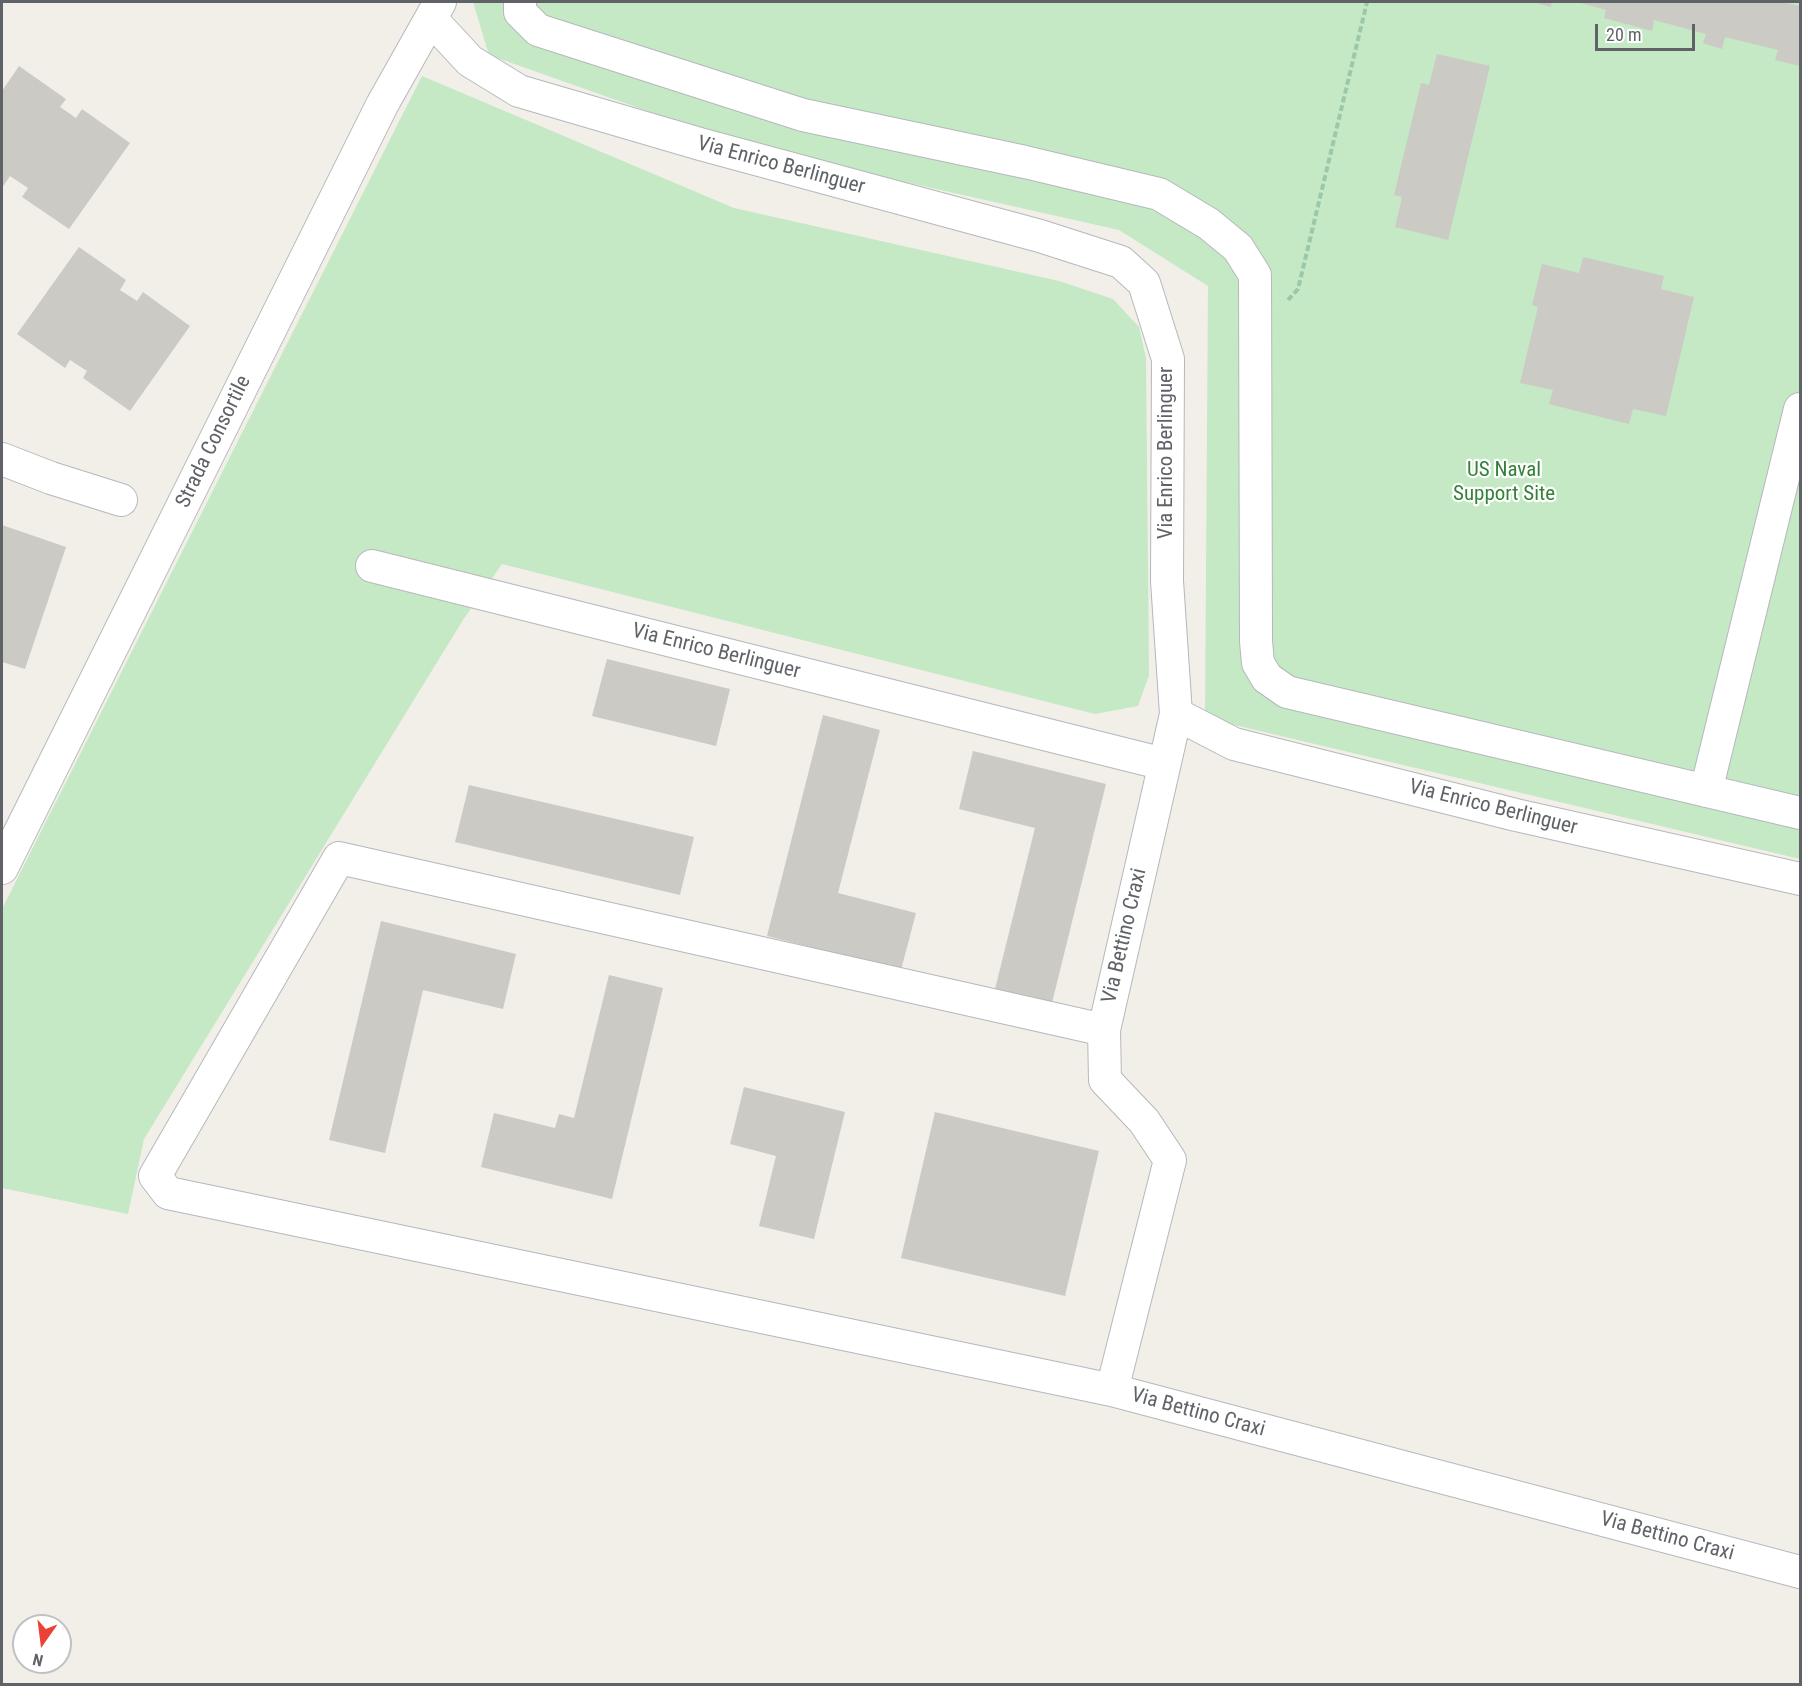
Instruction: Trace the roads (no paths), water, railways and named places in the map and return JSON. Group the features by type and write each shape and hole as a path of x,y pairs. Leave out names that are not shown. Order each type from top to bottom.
{"street":[{"path":"520,2 520,12 538,30 803,115 1025,162 1158,194 1209,225 1238,248 1255,275 1256,641 1258,663 1268,678 1287,692 1800,813"},
{"name":"Via Enrico Berlinguer","path":"436,10 470,61 519,91 711,147 1040,236 1121,262 1144,283 1168,359 1167,581 1176,714 1234,744 1516,815 1800,879"},
{"name":"Strada Consortile","path":"2,868 382,105 436,10"},
{"path":"1706,791 1800,409"},
{"path":"2,459 51,478 121,500"},
{"name":"Via Enrico Berlinguer","path":"372,566 1164,764"},
{"name":"Via Bettino Craxi","path":"1176,714 1104,1030 1105,1080 1144,1121 1170,1160 1112,1390 1800,1572"},
{"path":"1104,1030 339,858 155,1176 168,1193 1112,1390"}],"park label":[{"name":"US Naval Support Site","path":"1504,483"}]}
